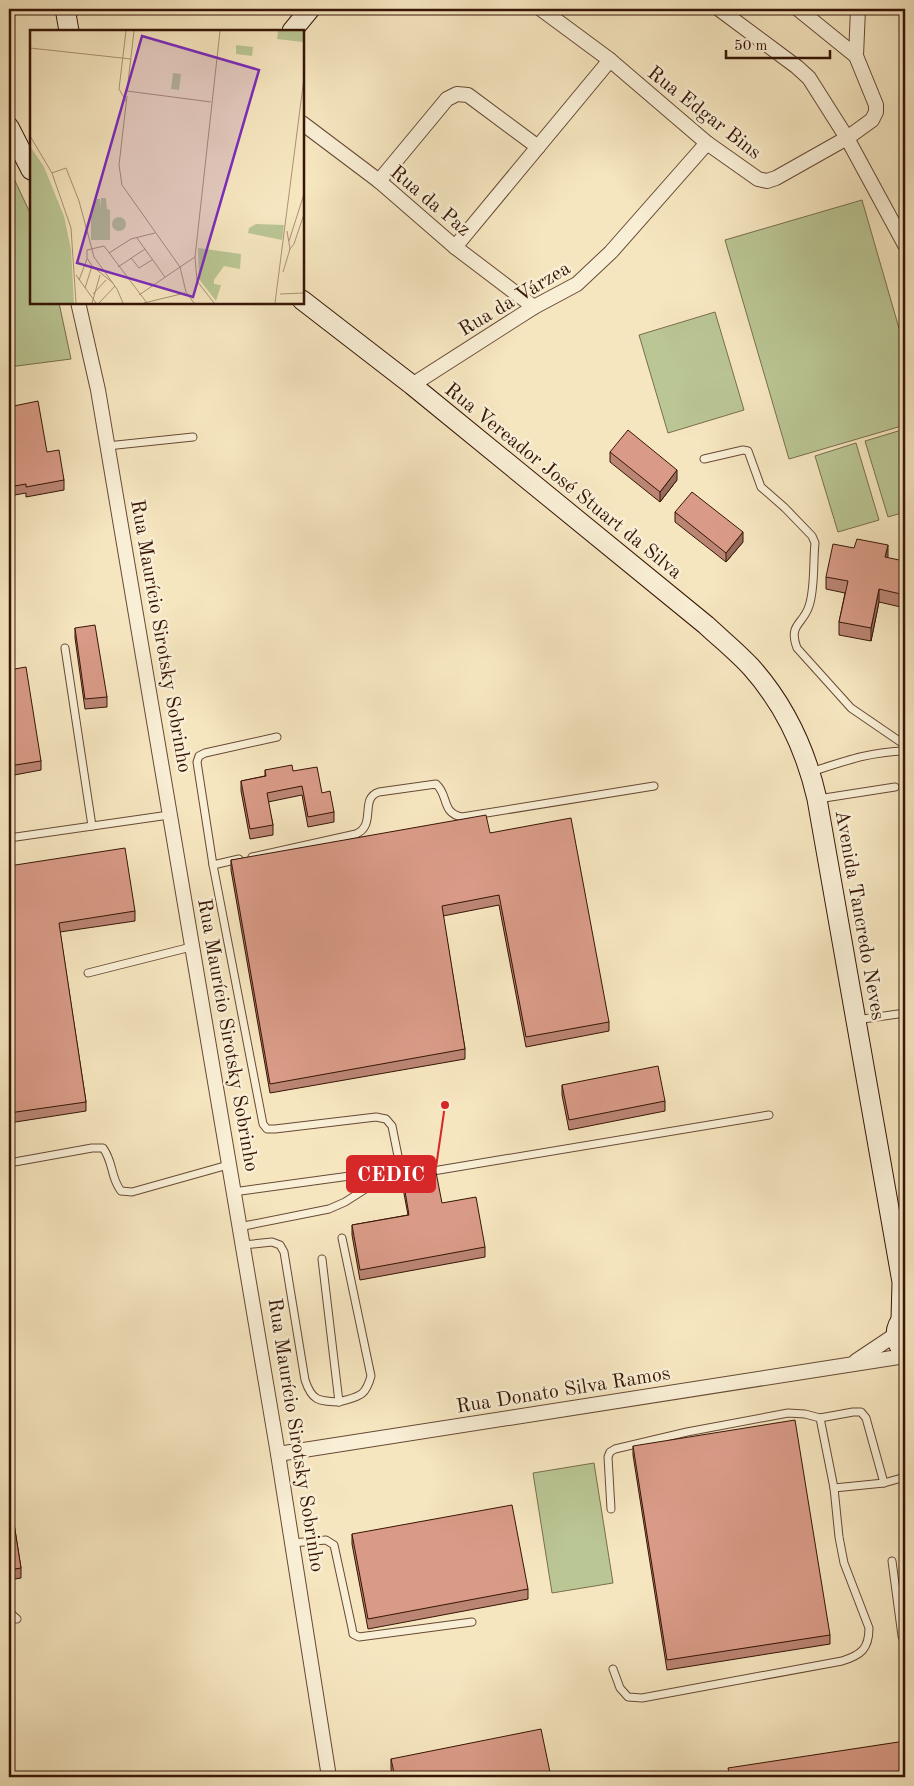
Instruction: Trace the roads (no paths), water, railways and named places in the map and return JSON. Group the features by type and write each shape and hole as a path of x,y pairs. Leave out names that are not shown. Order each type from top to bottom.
{"main road":[{"path":"293,30 310,9"},
{"path":"9,127 30,168"},
{"name":"Rua Vereador José Stuart da Silva","path":"304,302 412,385 706,625 751,667 783,710"},
{"name":"Avenida Tancredo Neves","path":"783,710 811,772 817,799 904,1284 900,1324"},
{"path":"900,1324 896,1342 905,1354"}],"street":[{"name":"Rua Edgar Bins","path":"542,9 610,60 706,143 758,179 767,181 776,178 848,138 872,120 876,112 876,105 856,56"},
{"path":"719,9 809,78 848,138 905,245"},
{"path":"800,9 856,56"},
{"path":"856,56 858,9"},
{"path":"455,247 610,60"},
{"path":"379,181 447,99 457,94 468,95 538,147"},
{"name":"Rua da Paz","path":"304,125 379,181 455,247 534,307"},
{"name":"Rua da Várzea","path":"412,385 534,307 561,294 586,277 612,252 706,143"},
{"name":"Rua Maurício Sirotsky Sobrinho","path":"78,304 98,390 278,1454 329,1777"},
{"name":"Rua Donato Silva Ramos","path":"853,1363 900,1324"},
{"name":"Rua Donato Silva Ramos","path":"278,1454 905,1354"}],"lane":[{"path":"107,446 193,436"},
{"path":"704,459 743,450 748,451 761,487 786,508 812,536 815,543 812,594 809,606 795,630 794,640 797,648 851,708 905,745"},
{"path":"65,648 92,826"},
{"path":"277,737 205,753 199,756 197,762 213,865 263,1124 266,1129 275,1129 376,1117 386,1119 392,1126 402,1176"},
{"path":"811,772 861,756 905,750"},
{"path":"213,865 363,831 366,826 370,798 379,792 436,784 440,787 449,810 453,815 462,816 654,786"},
{"path":"817,799 895,787"},
{"path":"9,838 169,815"},
{"path":"88,973 192,947"},
{"path":"856,1020 905,1013"},
{"path":"421,1173 770,1115"},
{"path":"9,1163 92,1148 103,1148 110,1158 115,1183 121,1192 132,1192 228,1166"},
{"path":"233,1192 357,1175 378,1180 412,1174"},
{"path":"239,1227 329,1208 345,1202 378,1180"},
{"path":"243,1246 272,1242 280,1244 284,1252 305,1380 309,1394 319,1401 338,1402 357,1397 367,1389 371,1376 342,1238"},
{"path":"322,1259 338,1402"},
{"path":"611,1509 608,1457 610,1452 615,1449 687,1432 788,1413 806,1414 820,1418 861,1412 866,1418 884,1483"},
{"path":"613,1669 620,1688 628,1697 642,1698 842,1661 854,1657 864,1650 869,1639 869,1628 844,1563 839,1537 834,1488 820,1418"},
{"path":"834,1488 884,1483 905,1477"},
{"path":"292,1543 326,1540 334,1545 352,1628 354,1634 359,1637 472,1622"},
{"path":"892,1561 902,1636 905,1642"},
{"path":"9,1612 17,1619"}],"place":[{"name":"CEDIC","path":"445,1105"}]}
